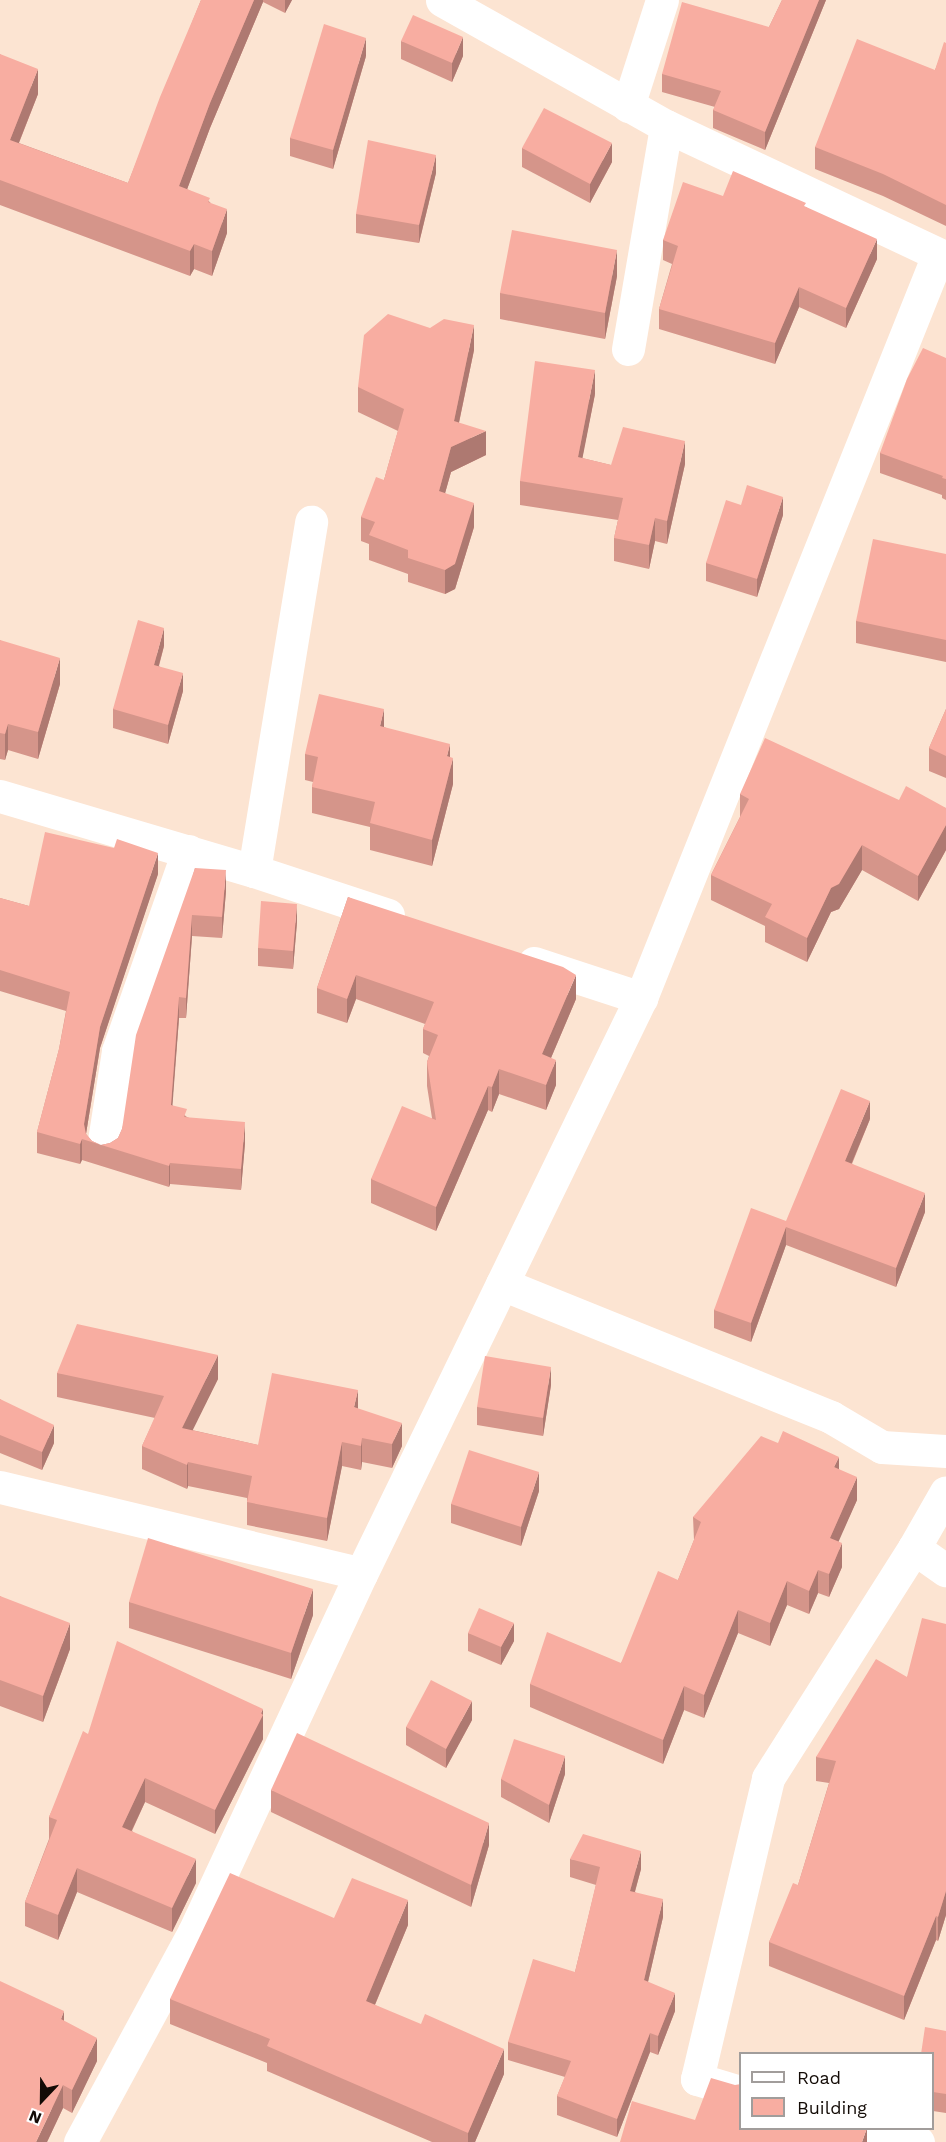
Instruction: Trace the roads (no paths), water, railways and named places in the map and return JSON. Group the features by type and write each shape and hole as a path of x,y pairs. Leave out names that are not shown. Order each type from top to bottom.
{"street":[{"path":"80,2142 194,1932 361,1574 641,998 942,256 666,126 441,0"},
{"path":"628,106 662,0"},
{"path":"628,349 666,126"},
{"path":"254,871 310,522"},
{"path":"0,795 254,871 414,923"},
{"path":"103,1147 118,1051 188,851"},
{"path":"505,953 641,998"},
{"path":"502,1284 831,1417 882,1447 946,1451"},
{"path":"0,1487 361,1574"},
{"path":"739,2091 697,2079 768,1778 914,1548 946,1492"},
{"path":"914,1548 946,1570"},
{"path":"878,2130 918,2142"}]}
